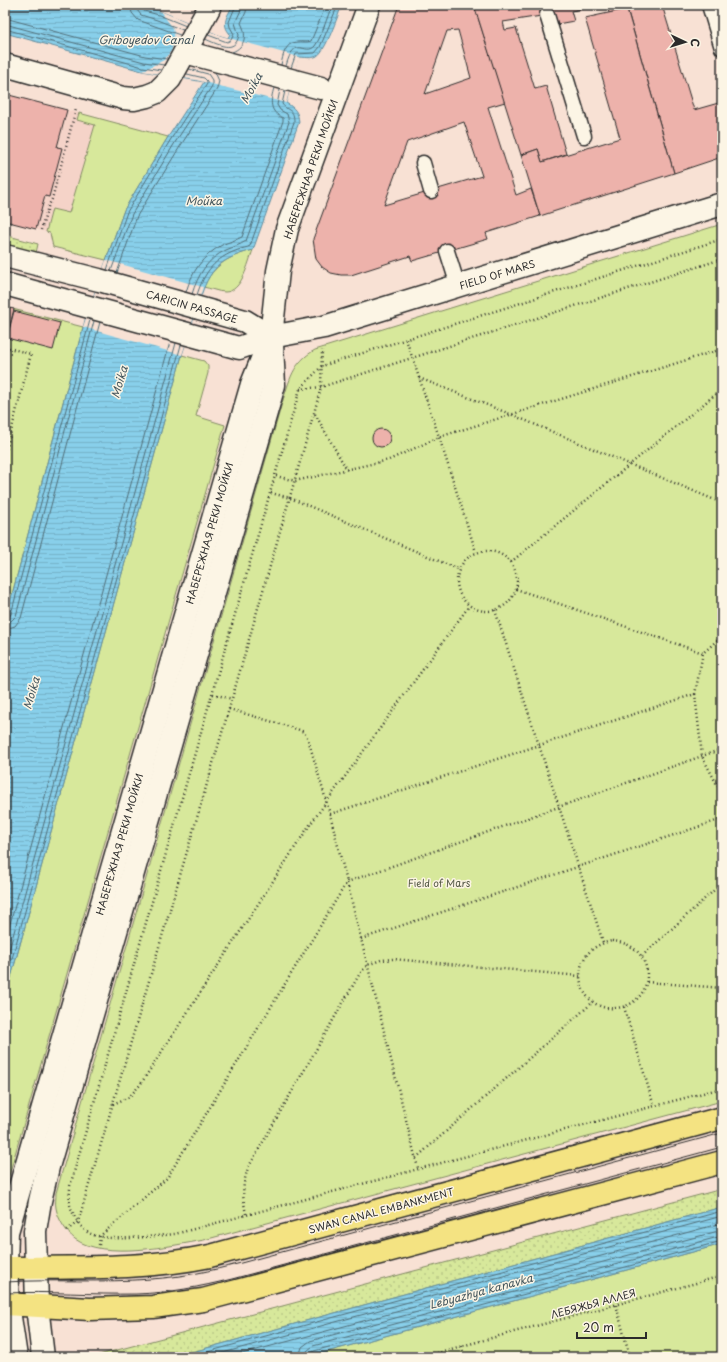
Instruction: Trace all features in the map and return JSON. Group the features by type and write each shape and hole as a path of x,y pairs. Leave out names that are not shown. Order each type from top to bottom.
{"main road":[{"name":"НАБЕРЕЖНАЯ РЕКИ МОЙКИ","path":"43,1357 37,1306 35,1231 48,1167 274,385 271,337 278,271 287,230 369,5"},
{"path":"5,65 123,98 134,99 147,96 157,92 170,79 207,13"},
{"path":"185,52 321,88"},
{"name":"FIELD OF MARS","path":"271,337 324,327 722,204"},
{"name":"CARICIN PASSAGE","path":"5,256 99,280 245,321 271,337"},
{"path":"5,284 239,348 271,337"},
{"name":"НАБЕРЕЖНАЯ РЕКИ МОЙКИ","path":"16,1357 6,1304 5,1268 7,1232 252,384 271,337"},
{"name":"SWAN CANAL EMBANKMENT","path":"5,1268 150,1265 180,1262 210,1256 722,1118"},
{"path":"6,1304 90,1309 152,1307 208,1299 722,1162"}],"lane":[{"path":"709,5 722,48"},
{"path":"547,15 584,136"},
{"path":"423,163 431,191"},
{"path":"448,251 458,286"}],"path":[{"path":"41,230 52,199 57,172 76,108"},
{"path":"722,239 322,366 300,389 70,1186 70,1205 78,1222 88,1232 100,1236 119,1238 175,1234 722,1088"},
{"path":"294,387 300,389 321,387 722,259"},
{"path":"406,339 440,437 476,552"},
{"path":"5,347 31,354 5,455"},
{"path":"67,1230 78,1222 295,481 321,387 322,347"},
{"path":"276,476 295,481 389,460 440,437 722,349"},
{"path":"419,378 510,414 722,503"},
{"path":"511,562 722,389"},
{"path":"314,413 347,470"},
{"path":"271,493 290,498 458,569"},
{"path":"489,550 495,551 506,557 511,562 517,575 518,582 514,596 502,607 495,610 486,612 468,606 457,589 456,579 458,569 468,556 476,552 489,550"},
{"path":"516,589 703,653"},
{"path":"112,1104 130,1097 140,1085 304,832 468,606"},
{"path":"495,610 603,942"},
{"path":"722,636 703,653 695,694 702,756 722,794"},
{"path":"213,694 232,699"},
{"path":"330,814 695,694"},
{"path":"229,709 297,729 304,732 308,739 327,800 418,1168"},
{"path":"98,1248 100,1236 167,1178 347,882 722,749"},
{"path":"361,940 722,819"},
{"path":"642,956 722,883"},
{"path":"612,941 625,943 642,956 647,973 647,982 639,997 624,1007 606,1008 592,1003 581,985 581,967 584,959 595,946 603,942 612,941"},
{"path":"246,1214 243,1198 243,1183 248,1168 355,982 368,965 381,960 393,960 580,976"},
{"path":"647,982 722,988"},
{"path":"416,1158 592,1003"},
{"path":"624,1007 654,1106"},
{"name":"ЛЕБЯЖЬЯ АЛЛЕЯ","path":"421,1357 722,1276"},
{"path":"616,1305 630,1357"},
{"path":"462,1346 464,1357"}],"shaded area":[{"path":"5,94 79,113 77,120 95,125 69,213 52,209 46,232 5,221"}],"green space":[{"path":"79,113 168,137 124,210 106,260 53,247 50,233 46,232 52,209 69,213 95,125 77,120"},
{"name":"Field of Mars","path":"722,224 722,1101 204,1240 156,1248 120,1250 103,1249 88,1245 75,1239 66,1229 57,1212 56,1193 282,403 290,380 297,366 307,355 315,350"},
{"path":"5,235 38,244 36,253 5,244"},
{"path":"253,250 244,276 231,291 225,292 203,287 212,272 224,262 237,255"},
{"path":"5,307 83,327 5,621"},
{"path":"182,355 204,361 208,366 208,373 196,416 225,425 5,1189 5,999"},
{"path":"722,1189 722,1207 174,1357 91,1357"},
{"path":"722,1244 722,1357 308,1357"}],"water":[{"name":"Мойка","path":"5,5 139,5 160,11 228,38 230,34 225,23 233,5 342,5 328,40 320,53 317,56 308,58 298,57 286,103 296,111 299,122 253,250 230,258 221,263 210,276 201,296 182,355 5,999 5,621 85,320 124,210 168,137 204,82 142,71 5,33"},
{"name":"Lebyazhya kanavka","path":"722,1207 722,1244 308,1357 174,1357"}],"pier":[{"path":"160,11 221,36 299,57 286,103 196,80 142,71 164,60 171,51 175,40 173,28"},
{"path":"106,260 203,287 182,355 83,327"}],"building":[{"path":"399,5 474,5 505,102 488,107 516,195 531,189 540,216 486,233 488,239 412,261 410,256 351,275 331,273 322,267 316,259 313,239","holes":["458,30 471,78 425,94 447,31","464,122 482,176 384,205 407,142"]},
{"path":"474,5 603,5 571,11 574,21 557,24 554,14 503,22 505,30 516,28 535,89 546,86 566,154 542,162 538,149 521,155"},
{"path":"607,5 626,5 627,9 609,13"},
{"path":"626,5 662,5 694,110 722,102 722,157 674,173"},
{"path":"627,9 674,173 540,216 521,155 538,149 542,162 620,138 585,18"},
{"path":"5,94 67,110 57,147 62,148 49,197 45,196 36,229 5,221 5,161 9,144 5,143"},
{"path":"5,307 14,309 6,340 5,339"},
{"path":"14,311 60,323 53,350 7,338"},
{"path":"381,429 385,430 389,434 389,442 385,446 381,447 377,446 373,442 372,438 373,434 377,430"}],"tram line":[{"path":"5,1282 133,1280 174,1277 208,1271 722,1133"},
{"path":"5,1293 38,1292 136,1294 196,1287 232,1279 722,1147"}],"water label":[{"name":"Griboyedov Canal","path":"146,39"},
{"name":"Moika","path":"251,88"},
{"name":"Moika","path":"119,382"},
{"name":"Moika","path":"31,693"}]}
